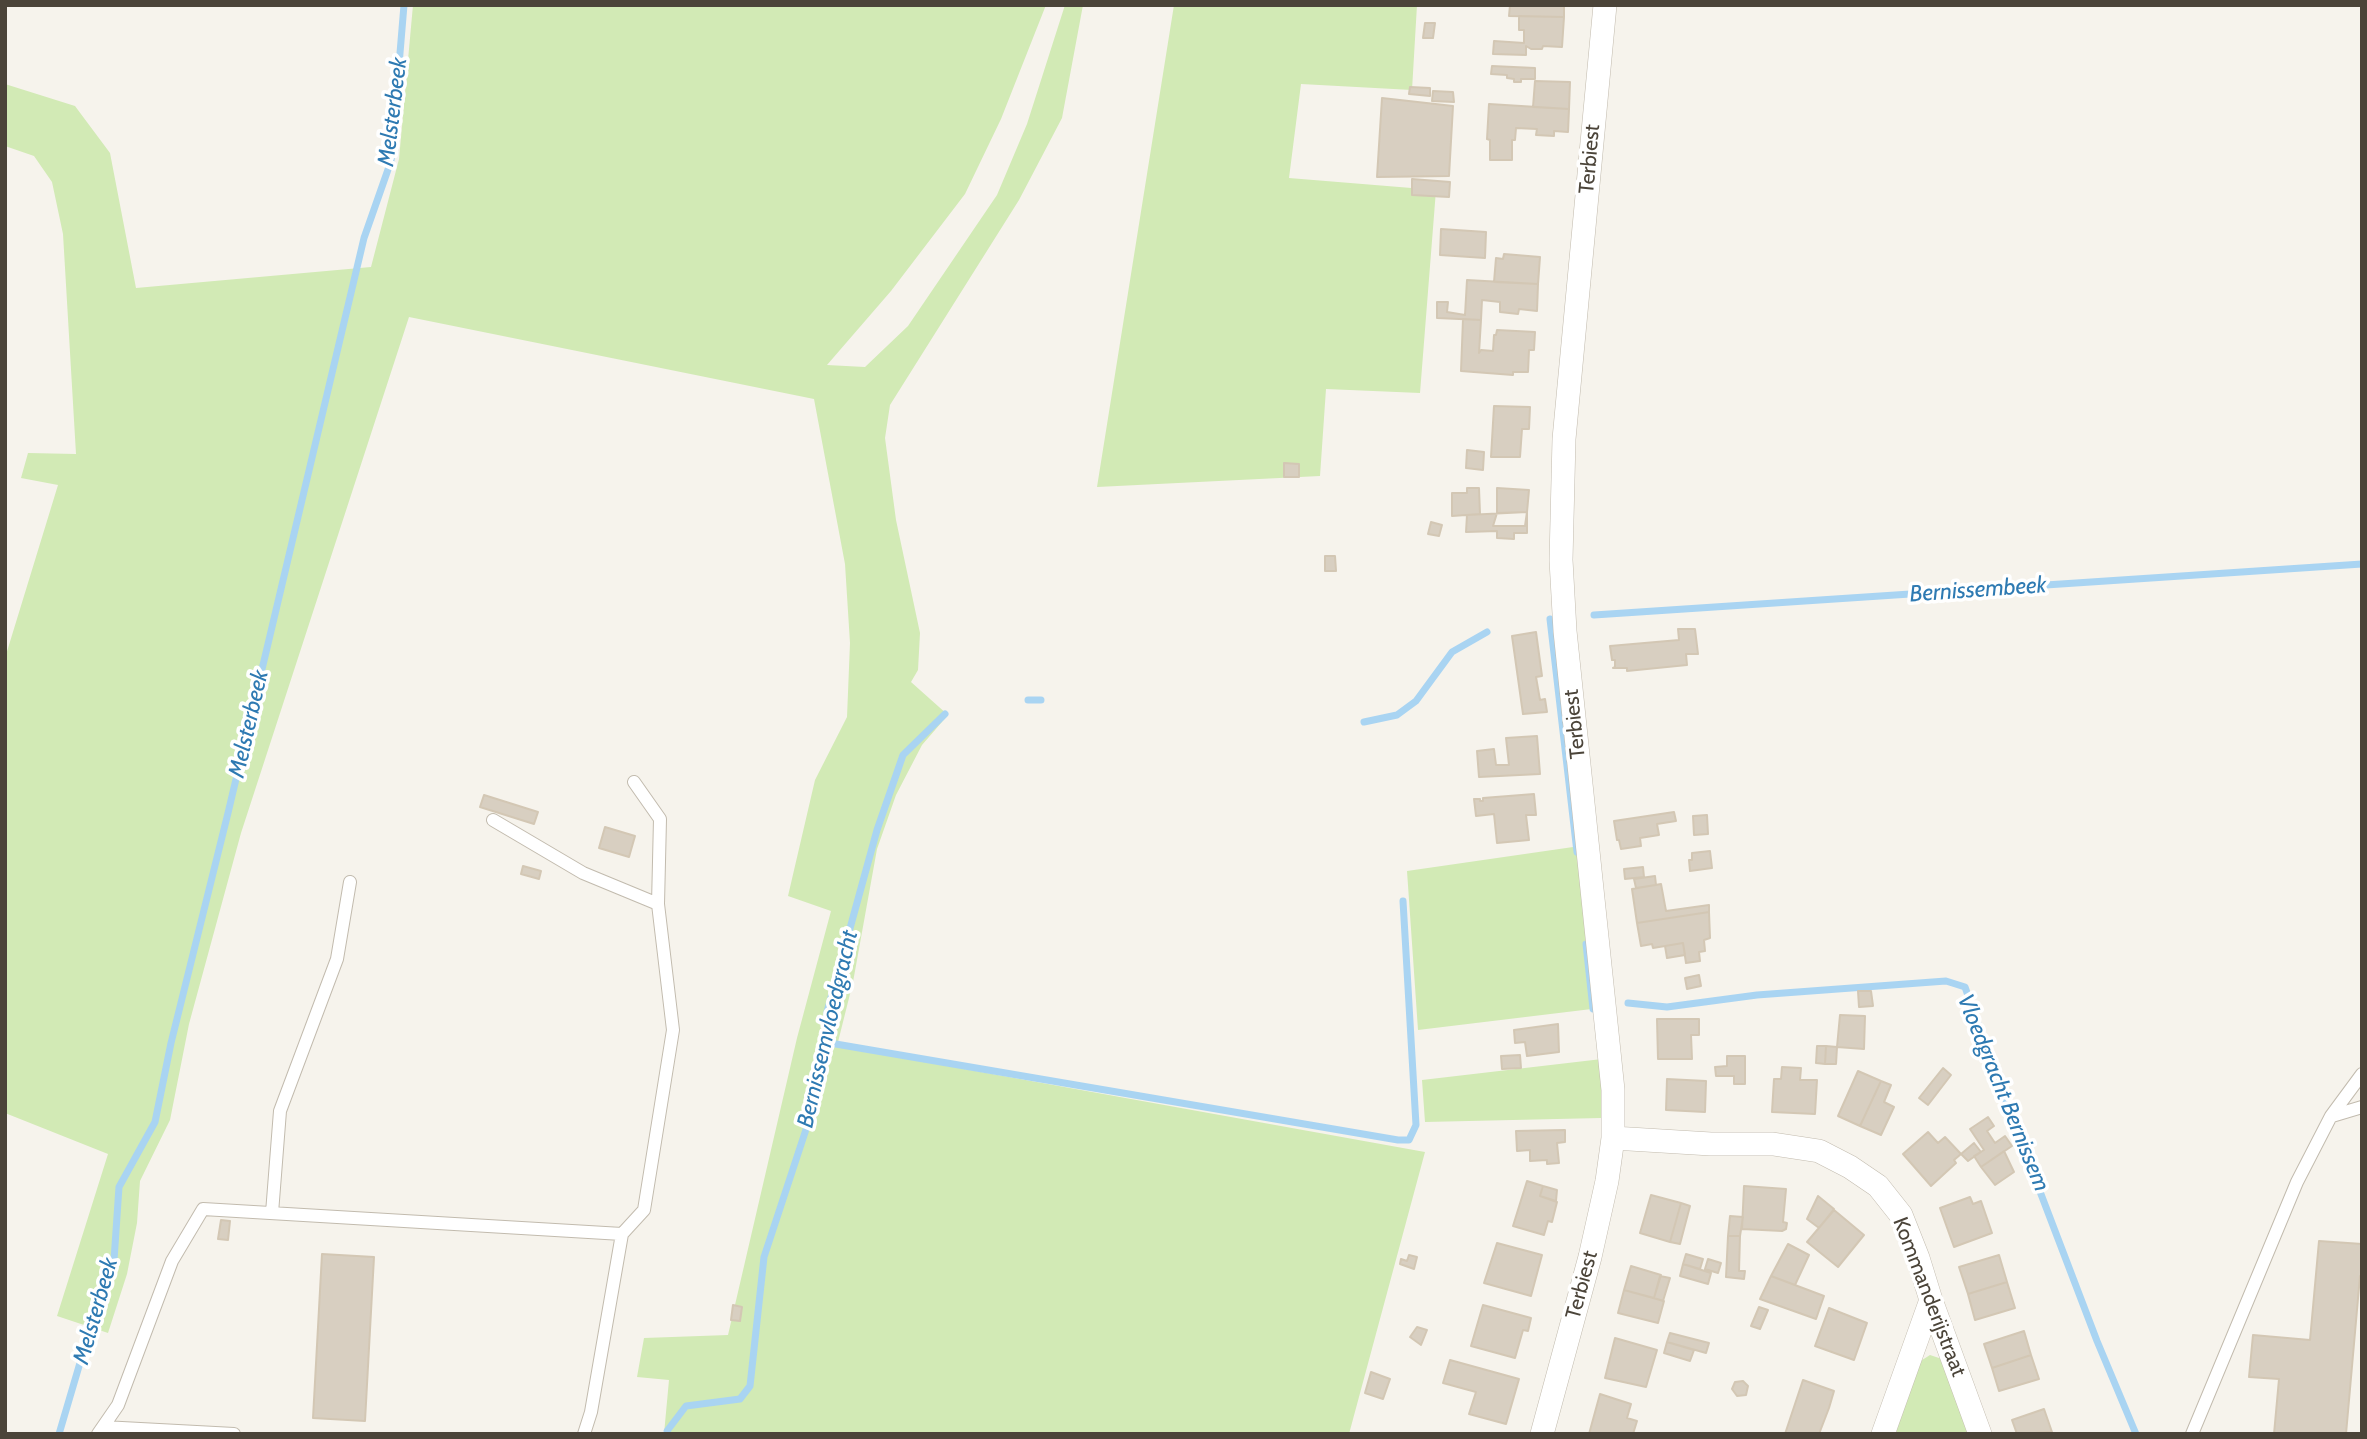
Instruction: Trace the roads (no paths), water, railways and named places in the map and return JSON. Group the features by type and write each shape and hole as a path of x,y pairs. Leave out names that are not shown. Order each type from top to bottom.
{"street":[{"name":"Terbiest","path":"1542,1434 1590,1257 1607,1181 1613,1138 1613,1090 1565,631 1561,560 1564,439 1605,5"},
{"name":"Kommanderijstraat","path":"1613,1138 1711,1144 1773,1144 1819,1151 1878,1186 1901,1215 1919,1258 1931,1300 1980,1434"},
{"path":"1884,1434 1931,1300"}],"lane":[{"path":"584,1434 591,1412 622,1234 644,1210 673,1030 658,904 660,819 634,782"},
{"path":"493,820 583,873 658,904"},
{"path":"272,1213 280,1111 337,959 350,881"},
{"path":"2192,1434 2297,1182 2331,1116 2362,1074"},
{"path":"2331,1116 2362,1107"},
{"path":"100,1430 118,1405 172,1261 202,1209 622,1234"},
{"path":"100,1430 234,1434"}],"waterway":[{"name":"Melsterbeek","path":"59,1434 95,1312 114,1260 119,1187 155,1122 171,1043 364,238 391,161 404,5"},
{"name":"Bernissembeek","path":"1594,615 2362,564"},
{"name":"Vloedgracht Bernissem","path":"1550,619 1577,852"},
{"name":"Bernissemvloedgracht","path":"1364,722 1397,715 1416,701 1452,652 1487,632"},
{"name":"Bernissemvloedgracht","path":"1028,700 1041,700"},
{"name":"Bernissemvloedgracht","path":"668,1434 667,1431 686,1406 740,1399 750,1386 764,1257 818,1093 827,1012 877,830 903,755 945,714"},
{"path":"824,1042 1409,1140 1416,1125 1403,901"},
{"name":"Vloedgracht Bernissem","path":"1586,944 1593,1009"},
{"name":"Vloedgracht Bernissem","path":"1628,1003 1667,1007 1757,995 1946,981 1965,987 2097,1341 2136,1434"}]}
